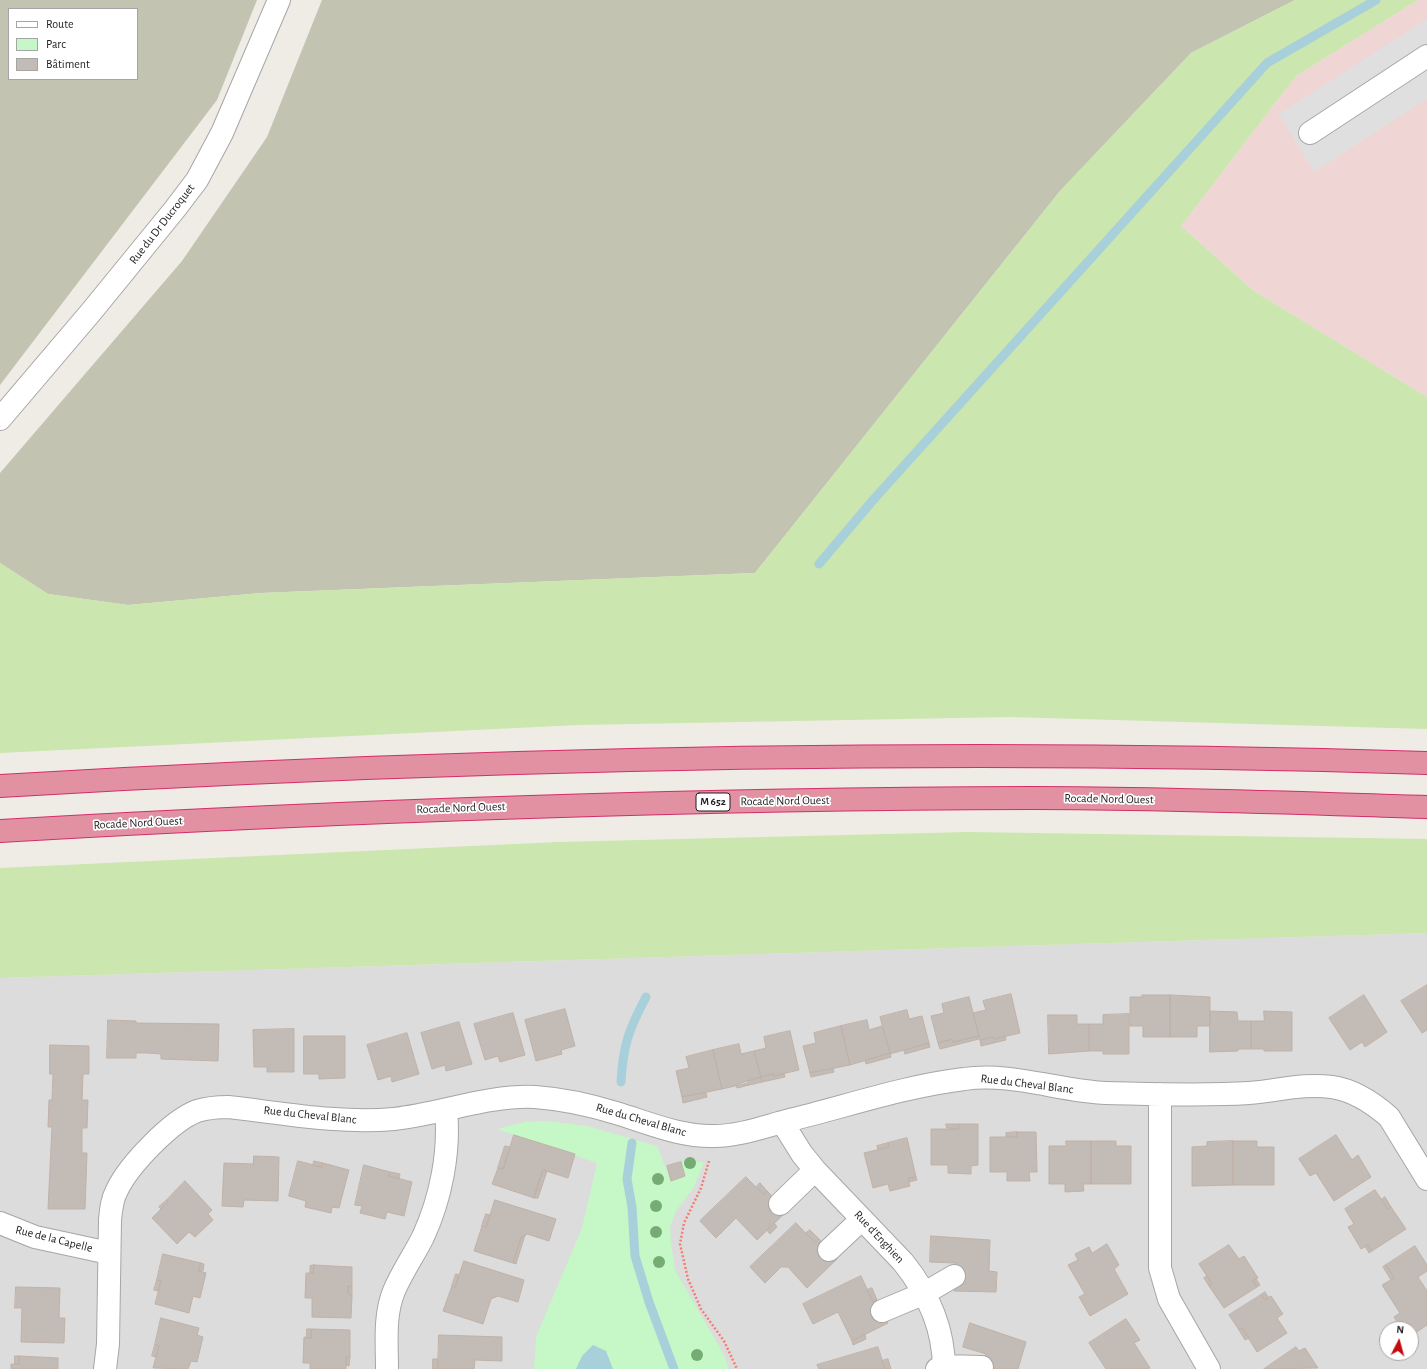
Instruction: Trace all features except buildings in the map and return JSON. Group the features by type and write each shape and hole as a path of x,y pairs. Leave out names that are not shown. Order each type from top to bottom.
{"highway":[{"path":"0,786 488,764 717,758 1110,756 1427,763"},
{"name":"Rocade Nord Ouest","path":"0,831 396,810 737,802 1034,798 1206,800 1427,807"}],"street":[{"name":"Rue du Dr Ducroquet","path":"0,419 106,294 175,210 197,180 222,133 279,0"},
{"path":"1310,133 1427,56"},
{"name":"Rue du Cheval Blanc","path":"105,1369 108,1344 109,1253 112,1206 124,1177 153,1145 171,1128 197,1111 212,1108 228,1107 325,1118 372,1120 395,1119 513,1098 554,1099 597,1107 671,1131 696,1135 718,1136 782,1122 935,1084 967,1078 1005,1079 1090,1092 1160,1094 1254,1093 1301,1085 1335,1088 1351,1093 1369,1102 1389,1117 1427,1179"},
{"path":"1160,1094 1160,1268 1169,1299 1209,1369"},
{"path":"387,1369 388,1317 390,1305 394,1290 424,1235 434,1206 447,1147 446,1110"},
{"name":"Rue d'Enghien","path":"782,1122 802,1154 815,1170 903,1262 925,1294 934,1312 939,1329 942,1368"},
{"path":"780,1204 815,1170"},
{"path":"829,1250 862,1219"},
{"name":"Rue de la Capelle","path":"0,1223 35,1237 109,1253"},
{"path":"882,1310 925,1294 954,1276"},
{"path":"942,1368 982,1368"}],"path":[{"path":"718,1136 701,1188 684,1223 680,1244 688,1279 701,1309 724,1341 737,1369"}],"shaded area":[{"path":"0,0 257,0 217,100 0,385"},
{"path":"322,0 1295,0 1191,53 1060,191 755,573 261,593 128,605 48,594 0,563 0,473 182,261 267,137"},
{"path":"1418,0 1427,0 1427,397 1254,291 1181,226 1296,76"},
{"path":"1427,19 1427,99 1314,172 1279,114"},
{"path":"1427,933 1427,1369 0,1369 0,978"}],"green space":[{"path":"1295,0 1418,0 1296,76 1181,226 1254,291 1427,397 1427,729 1010,717 578,725 0,753 0,563 48,594 128,605 261,593 755,573 1060,191 1191,53"},
{"path":"969,832 1427,839 1427,933 0,978 0,868 558,842"},
{"path":"546,1121 587,1126 657,1146 671,1181 685,1176 681,1162 704,1162 694,1187 676,1211 670,1227 671,1243 675,1270 724,1355 729,1369 534,1369 536,1337 582,1228 597,1163 497,1129 525,1122"}],"water":[{"path":"593,1345 606,1351 613,1369 576,1369 582,1356"}],"waterway":[{"path":"819,564 874,499 1267,63 1376,0"},
{"path":"621,1082 625,1047 631,1028 646,997"},
{"path":"632,1143 627,1179 632,1207 635,1256 649,1302 674,1369"}]}
